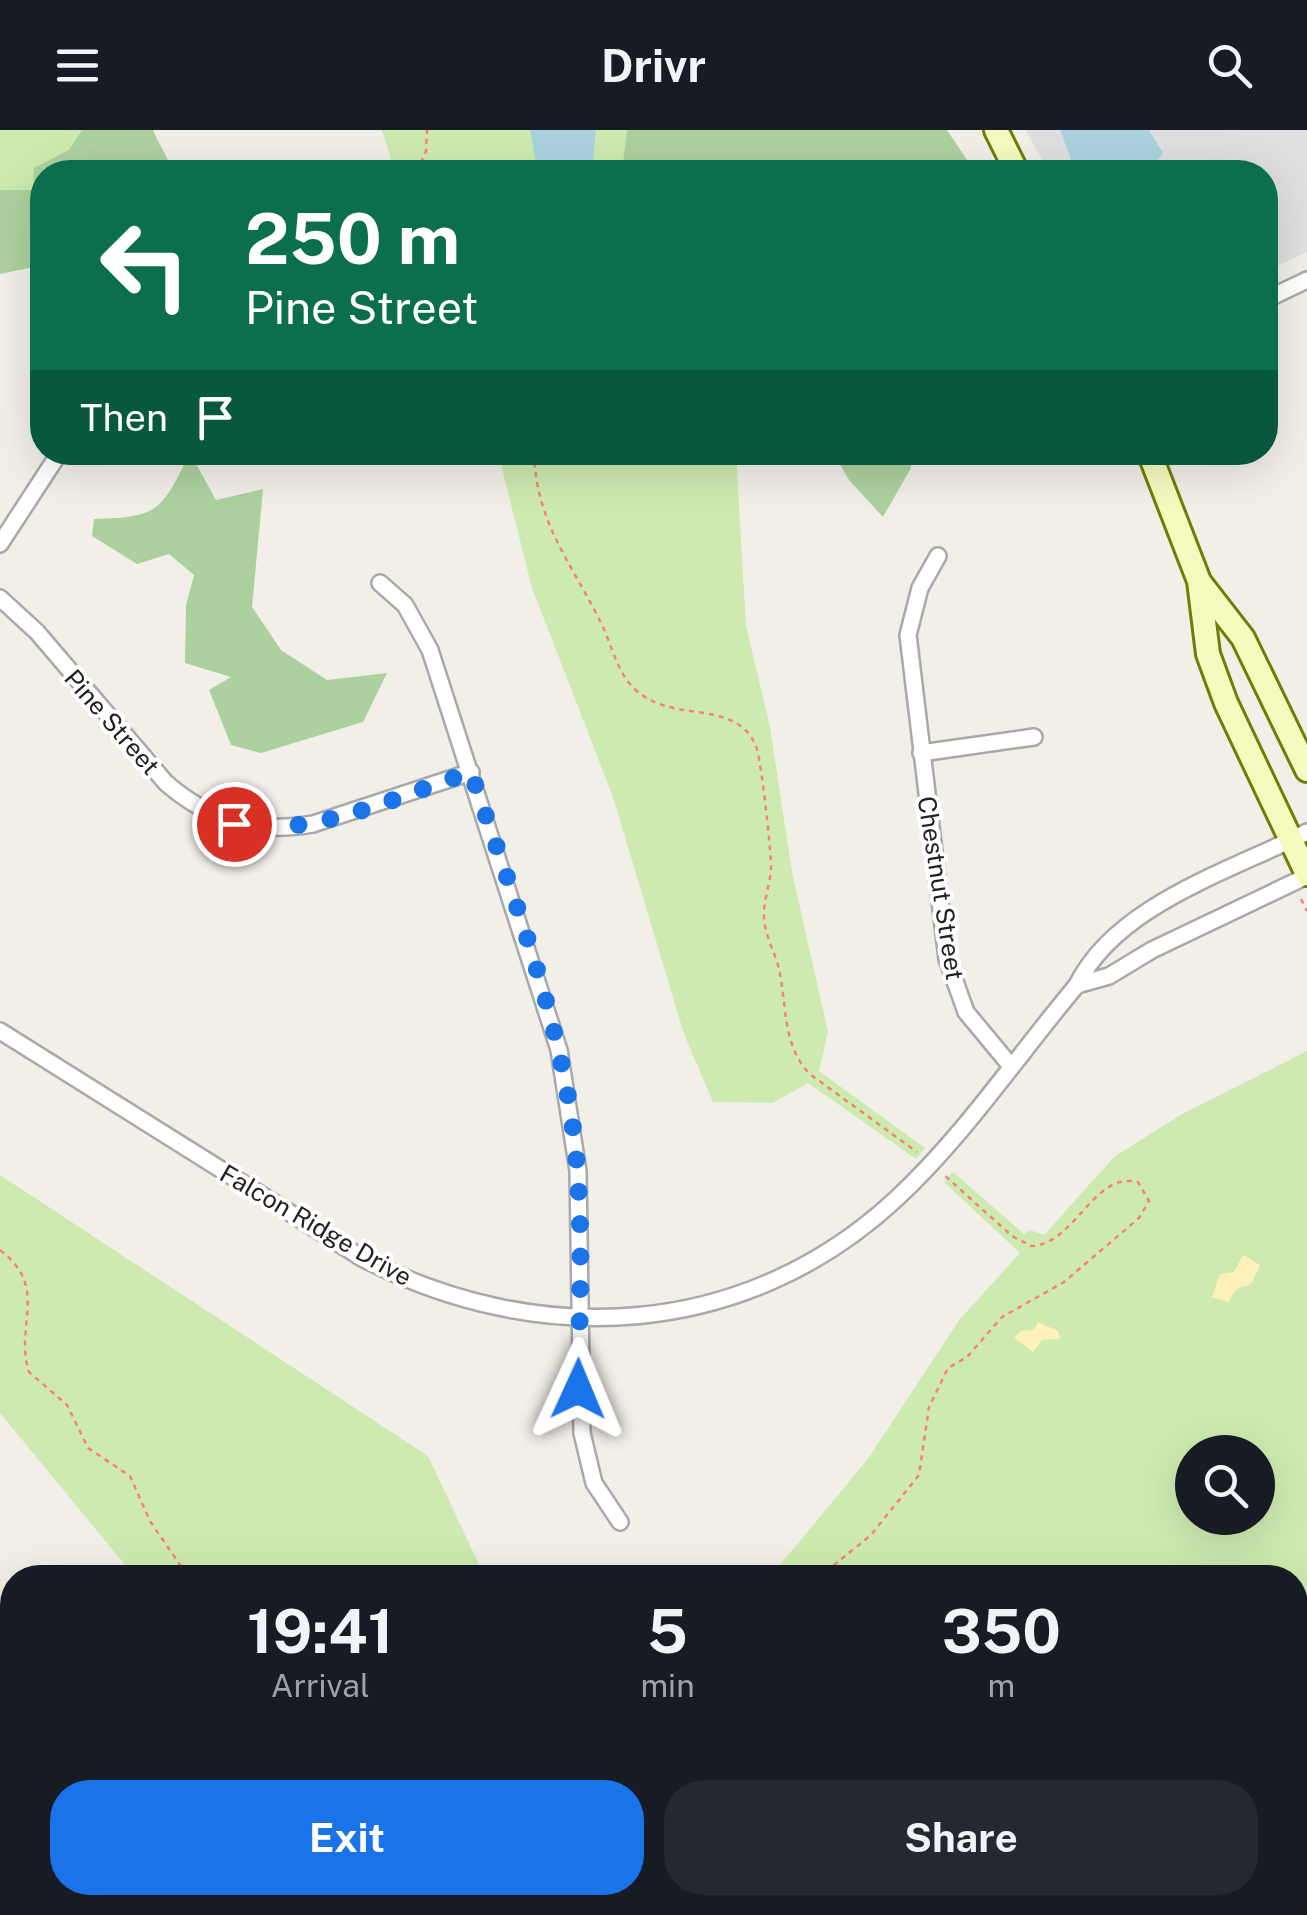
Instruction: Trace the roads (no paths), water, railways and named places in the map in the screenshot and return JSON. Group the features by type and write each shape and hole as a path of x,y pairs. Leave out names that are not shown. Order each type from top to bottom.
{"main road":[{"path":"996,130 1010,160"},
{"path":"1154,465 1198,581 1208,654 1226,703 1299,836 1307,875"},
{"path":"1198,581 1243,638 1307,770"}],"street":[{"path":"1278,294 1307,280"},
{"path":"0,544 52,465"},
{"name":"Chestnut Street","path":"938,556 920,588 908,634 947,959 954,986 982,1036 1010,1065"},
{"path":"380,583 406,605 420,628 471,772 559,1050 578,1170 578,1389 586,1459 594,1483 620,1522"},
{"name":"Pine Street","path":"0,598 38,632 166,784 186,801 234,824 274,829 313,824 471,772"},
{"path":"921,752 1034,737"},
{"name":"Falcon Ridge Drive","path":"0,1031 362,1258 404,1280 478,1306 579,1319 658,1314 704,1304 786,1274 866,1224 930,1163 1077,985 1091,957 1131,920 1299,836"},
{"name":"Falcon Ridge Drive","path":"1077,985 1109,976 1152,950 1307,875"}],"water":[{"path":"530,130 596,130 593,160 536,160"},
{"path":"1060,130 1149,130 1163,153 1157,160 1071,160"}]}
